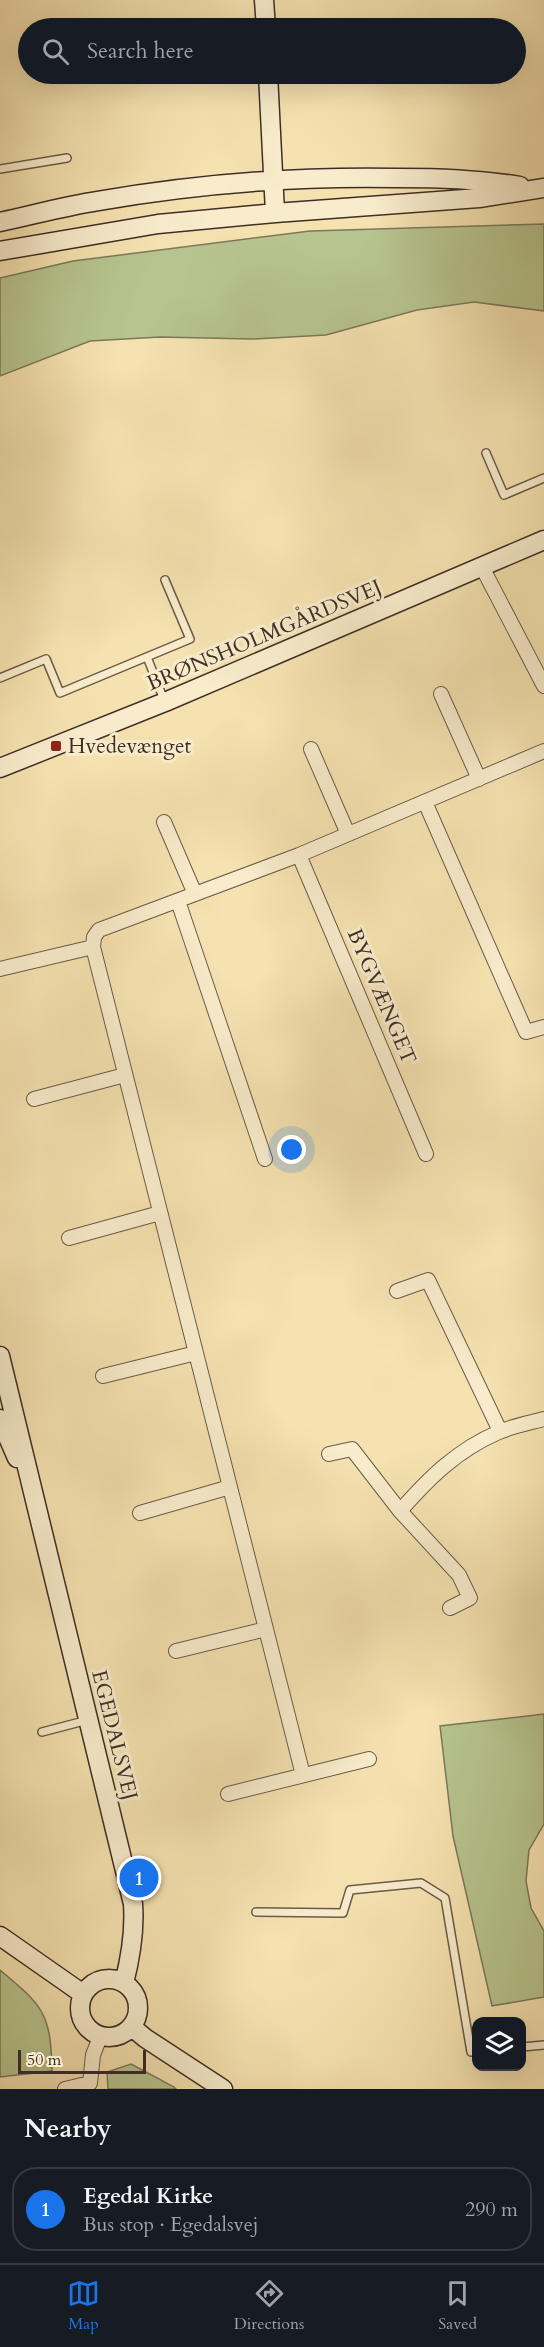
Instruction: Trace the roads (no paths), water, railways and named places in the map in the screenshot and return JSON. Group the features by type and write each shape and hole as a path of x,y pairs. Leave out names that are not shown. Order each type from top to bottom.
{"street":[{"path":"264,0 265,18"},
{"path":"268,84 275,213"},
{"path":"0,222 97,201 273,180 360,177 479,179 539,188"},
{"path":"0,251 158,224 479,198 539,188"},
{"name":"BRØNSHOLMGÅRDSVEJ","path":"0,768 165,702 544,540"},
{"path":"482,567 544,686"},
{"path":"531,663 544,657"},
{"path":"441,694 479,779"},
{"path":"311,748 348,834"},
{"path":"303,1775 93,947 94,937 99,930 299,855 544,751"},
{"path":"425,801 526,1032 544,1027"},
{"path":"164,822 195,894"},
{"name":"BYGVÆNGET","path":"299,855 426,1154"},
{"path":"178,901 265,1159"},
{"path":"0,969 93,947"},
{"path":"34,1099 125,1075"},
{"path":"69,1238 160,1213"},
{"path":"397,1291 428,1280 500,1431"},
{"path":"104,1376 195,1353"},
{"name":"EGEDALSVEJ","path":"2,1365 133,1904 132,1948 124,1983"},
{"name":"EGEDALSVEJ","path":"0,1419 33,1499"},
{"path":"400,1511 429,1478 463,1451 500,1431 544,1419"},
{"path":"329,1454 352,1449 400,1511 459,1575 470,1598 450,1608"},
{"path":"140,1513 230,1487"},
{"path":"176,1651 266,1629"},
{"path":"228,1794 369,1759"},
{"path":"0,1935 83,1994"},
{"path":"100,1980 115,1980 124,1983 133,1992 138,2003 138,2016 132,2026 117,2037 100,2037 90,2032 83,2024 80,2014 79,2004 83,1994 89,1986 100,1980"},
{"path":"132,2026 145,2038 224,2089"},
{"path":"65,2089 90,2086 93,2055 100,2037"}],"lane":[{"path":"0,169 67,158"},
{"path":"486,453 504,495 544,478"},
{"path":"0,678 46,659 60,693 190,639 165,580"},
{"path":"147,657 165,702"},
{"path":"42,1732 88,1720"},
{"path":"256,1912 343,1913 350,1890 421,1883 446,1898 472,2052"},
{"path":"526,2047 544,2045"}],"place":[{"name":"Hvedevænget","path":"56,746"},
{"name":"Egedal Kirke","path":"139,1878"}]}
